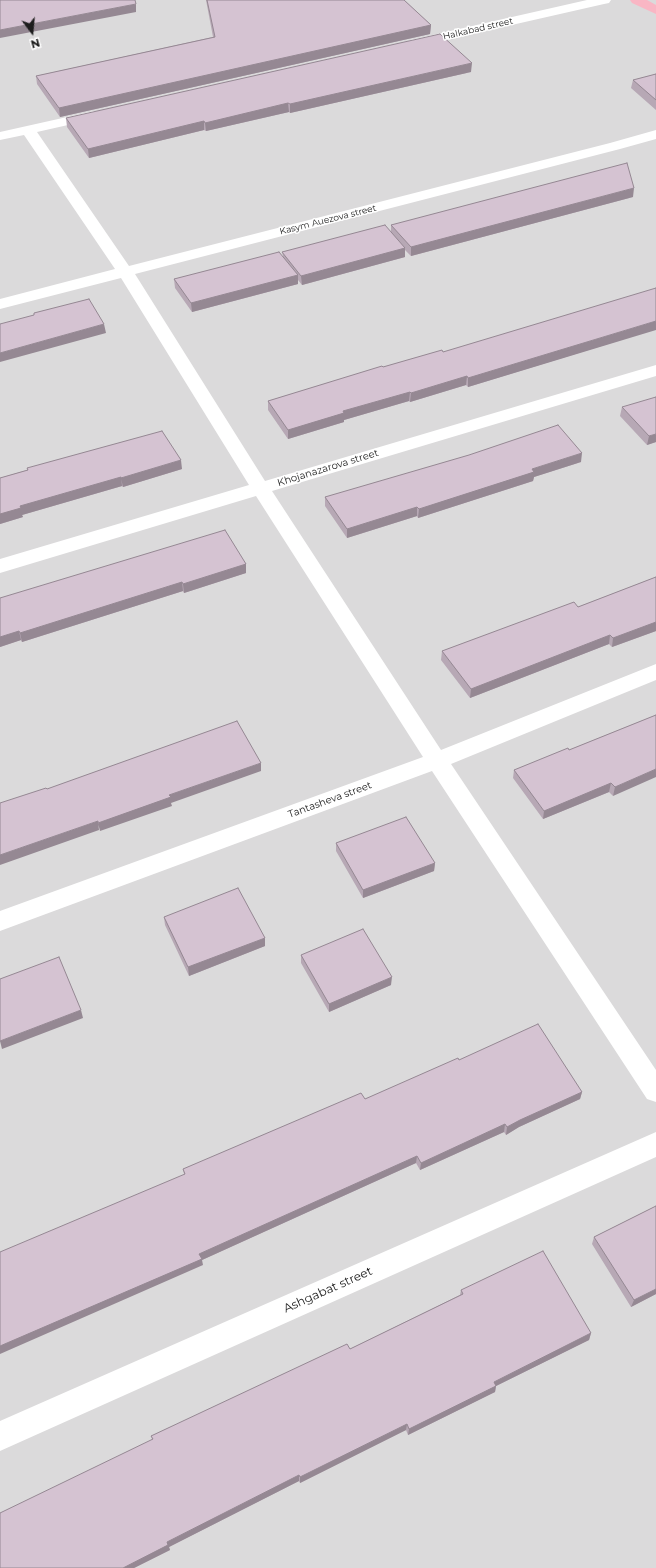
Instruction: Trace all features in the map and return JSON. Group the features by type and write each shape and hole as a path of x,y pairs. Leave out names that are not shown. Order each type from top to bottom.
{"street":[{"name":"Halkabad street","path":"400,46 604,0"},
{"path":"637,0 656,10"},
{"path":"0,136 105,113"},
{"path":"28,130 125,272 260,488 437,761 656,1091"},
{"name":"Kasym Auezova street","path":"0,304 607,148 656,134"},
{"name":"Khojanazarova street","path":"0,566 656,370"},
{"name":"Tantasheva street","path":"0,921 437,761 656,672"},
{"name":"Ashgabat street","path":"0,1436 656,1144"}],"shaded area":[{"path":"0,0 656,0 656,1568 0,1568"}],"building":[{"path":"0,0 135,0 136,4 0,30"},
{"path":"207,0 404,0 431,25 59,108 36,76 215,37"},
{"path":"440,34 472,63 290,104 288,103 205,123 204,121 88,149 66,118"},
{"path":"656,74 656,100 633,80"},
{"path":"627,163 634,188 411,247 391,225"},
{"path":"385,225 405,248 301,276 282,252"},
{"path":"279,252 298,275 191,303 174,279"},
{"path":"656,288 656,321 468,378 467,376 343,411 344,413 288,430 268,401 382,366 383,367 442,350 443,352"},
{"path":"89,299 104,324 0,353 0,324 34,315 34,313"},
{"path":"656,397 656,434 649,436 622,407"},
{"path":"558,425 582,453 532,469 534,472 419,509 417,507 347,529 325,497 469,455"},
{"path":"162,431 181,460 20,506 21,508 0,514 0,478 28,470 27,468"},
{"path":"225,530 246,564 183,584 182,582 20,633 19,631 0,637 0,598"},
{"path":"656,577 656,622 613,638 610,635 471,689 442,651 574,602 578,607"},
{"path":"656,715 656,769 615,787 611,783 544,811 514,770 568,748 569,750"},
{"path":"237,721 261,763 169,795 171,797 98,823 98,821 0,855 0,803 46,788 47,789"},
{"path":"406,817 435,863 363,890 336,843"},
{"path":"238,888 265,938 188,967 164,917"},
{"path":"363,929 392,977 329,1004 301,955"},
{"path":"59,957 81,1010 0,1041 0,979"},
{"path":"538,1024 582,1092 507,1127 505,1124 421,1163 417,1156 199,1254 202,1259 0,1346 0,1252 185,1174 183,1169 361,1093 365,1099 458,1058 459,1060"},
{"path":"656,1206 656,1289 634,1300 594,1237"},
{"path":"543,1251 591,1333 494,1382 496,1386 409,1429 407,1424 300,1477 299,1475 167,1542 168,1545 123,1568 0,1568 0,1513 153,1439 151,1436 347,1344 350,1349 463,1294 461,1290"}]}
